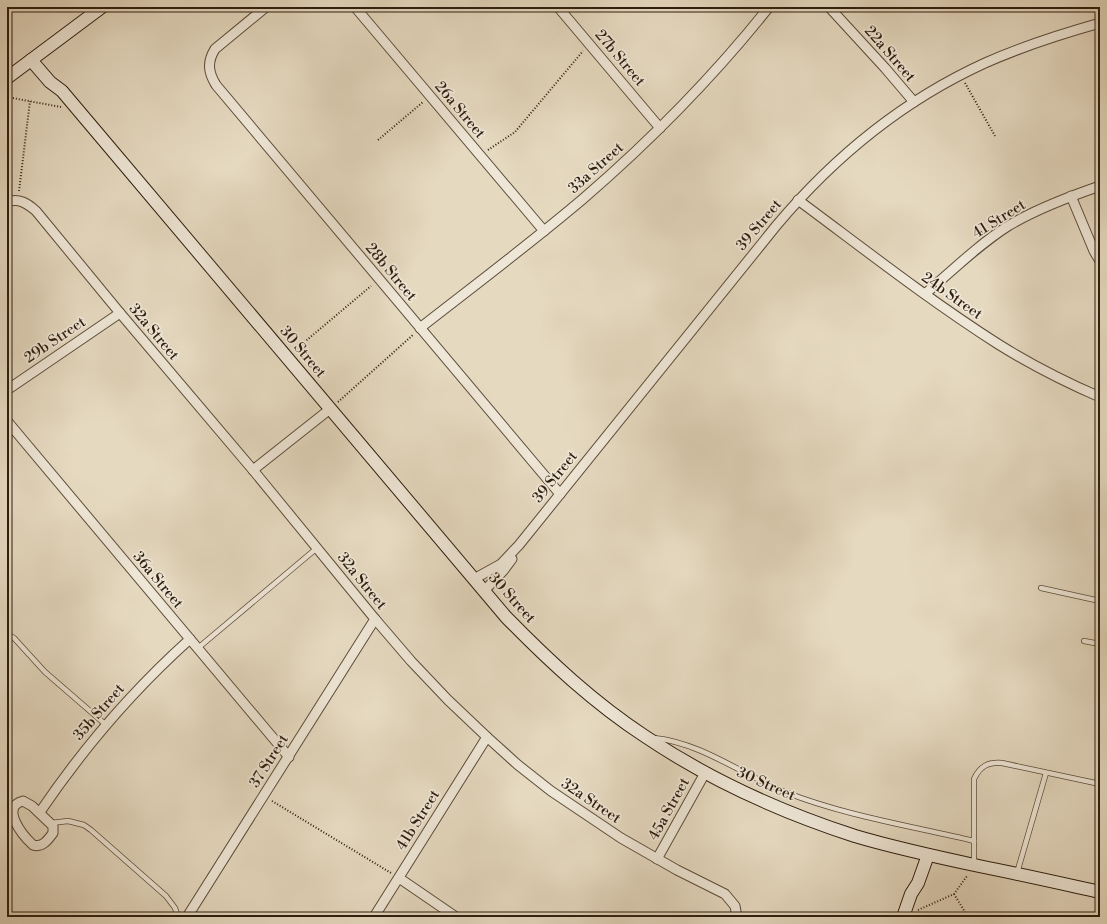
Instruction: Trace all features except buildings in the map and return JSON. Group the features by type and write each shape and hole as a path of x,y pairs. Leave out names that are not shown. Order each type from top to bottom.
{"street":[{"path":"7,78 102,7"},
{"name":"28b Street","path":"266,7 220,43 215,49 209,64 212,78 216,85 560,494"},
{"name":"26a Street","path":"355,7 544,231"},
{"name":"27b Street","path":"558,7 660,128"},
{"name":"33a Street","path":"420,328 544,231 623,164 660,128 730,54 769,7"},
{"name":"22a Street","path":"829,7 914,102"},
{"name":"39 Street","path":"474,579 501,564 519,545 798,200 865,138 914,102 985,63 1060,34 1100,23"},
{"name":"30 Street","path":"35,58 56,77 62,91 484,591 511,622 558,668 586,692 644,736 705,773 764,802 825,826 924,854 1100,891"},
{"name":"41 Street","path":"925,294 979,247 1008,226 1071,196 1100,186"},
{"path":"1071,196 1094,251 1100,261"},
{"path":"7,202 18,200"},
{"name":"32a Street","path":"18,200 24,202 36,211 120,314 253,470 375,619 411,661 486,738 518,765 568,803 620,838 677,870 725,894 734,906 737,917"},
{"name":"24b Street","path":"798,200 961,320 999,345 1100,398"},
{"name":"29b Street","path":"7,390 120,314"},
{"path":"253,470 330,409"},
{"name":"36a Street","path":"7,421 289,756"},
{"name":"39 Street","path":"484,591 508,565 519,545"},
{"name":"37 Street","path":"187,917 375,619"},
{"name":"35b Street","path":"40,812 71,768 105,724 146,680 190,639"},
{"name":"41b Street","path":"374,917 486,738"},
{"name":"45a Street","path":"657,859 705,773"},
{"path":"23,801 40,812 51,823 54,829 53,833 43,844 36,846 12,825 8,815 13,805 17,802 23,801"},
{"path":"903,917 911,894 918,883 924,854"},
{"path":"399,878 456,917"}],"lane":[{"path":"197,648 317,548"},
{"path":"1041,588 1100,601"},
{"path":"7,634 14,638 45,672 105,724"},
{"path":"1084,641 1100,644"},
{"path":"644,736 667,739 689,745 711,754 757,780 813,802 842,811 974,841"},
{"path":"974,865 974,779 978,771 985,765 993,762 1100,784"},
{"path":"1017,874 1046,773"},
{"path":"51,823 60,821 72,822 91,830 166,896 175,908 178,917"}],"path":[{"path":"481,156 515,132 565,71 589,45"},
{"path":"961,76 995,136"},
{"path":"378,140 430,96"},
{"path":"7,97 79,110"},
{"path":"18,200 30,101"},
{"path":"286,357 379,279"},
{"path":"330,409 420,328"},
{"path":"264,796 399,878"},
{"path":"903,917 954,894 974,865"},
{"path":"954,894 968,917"}]}
